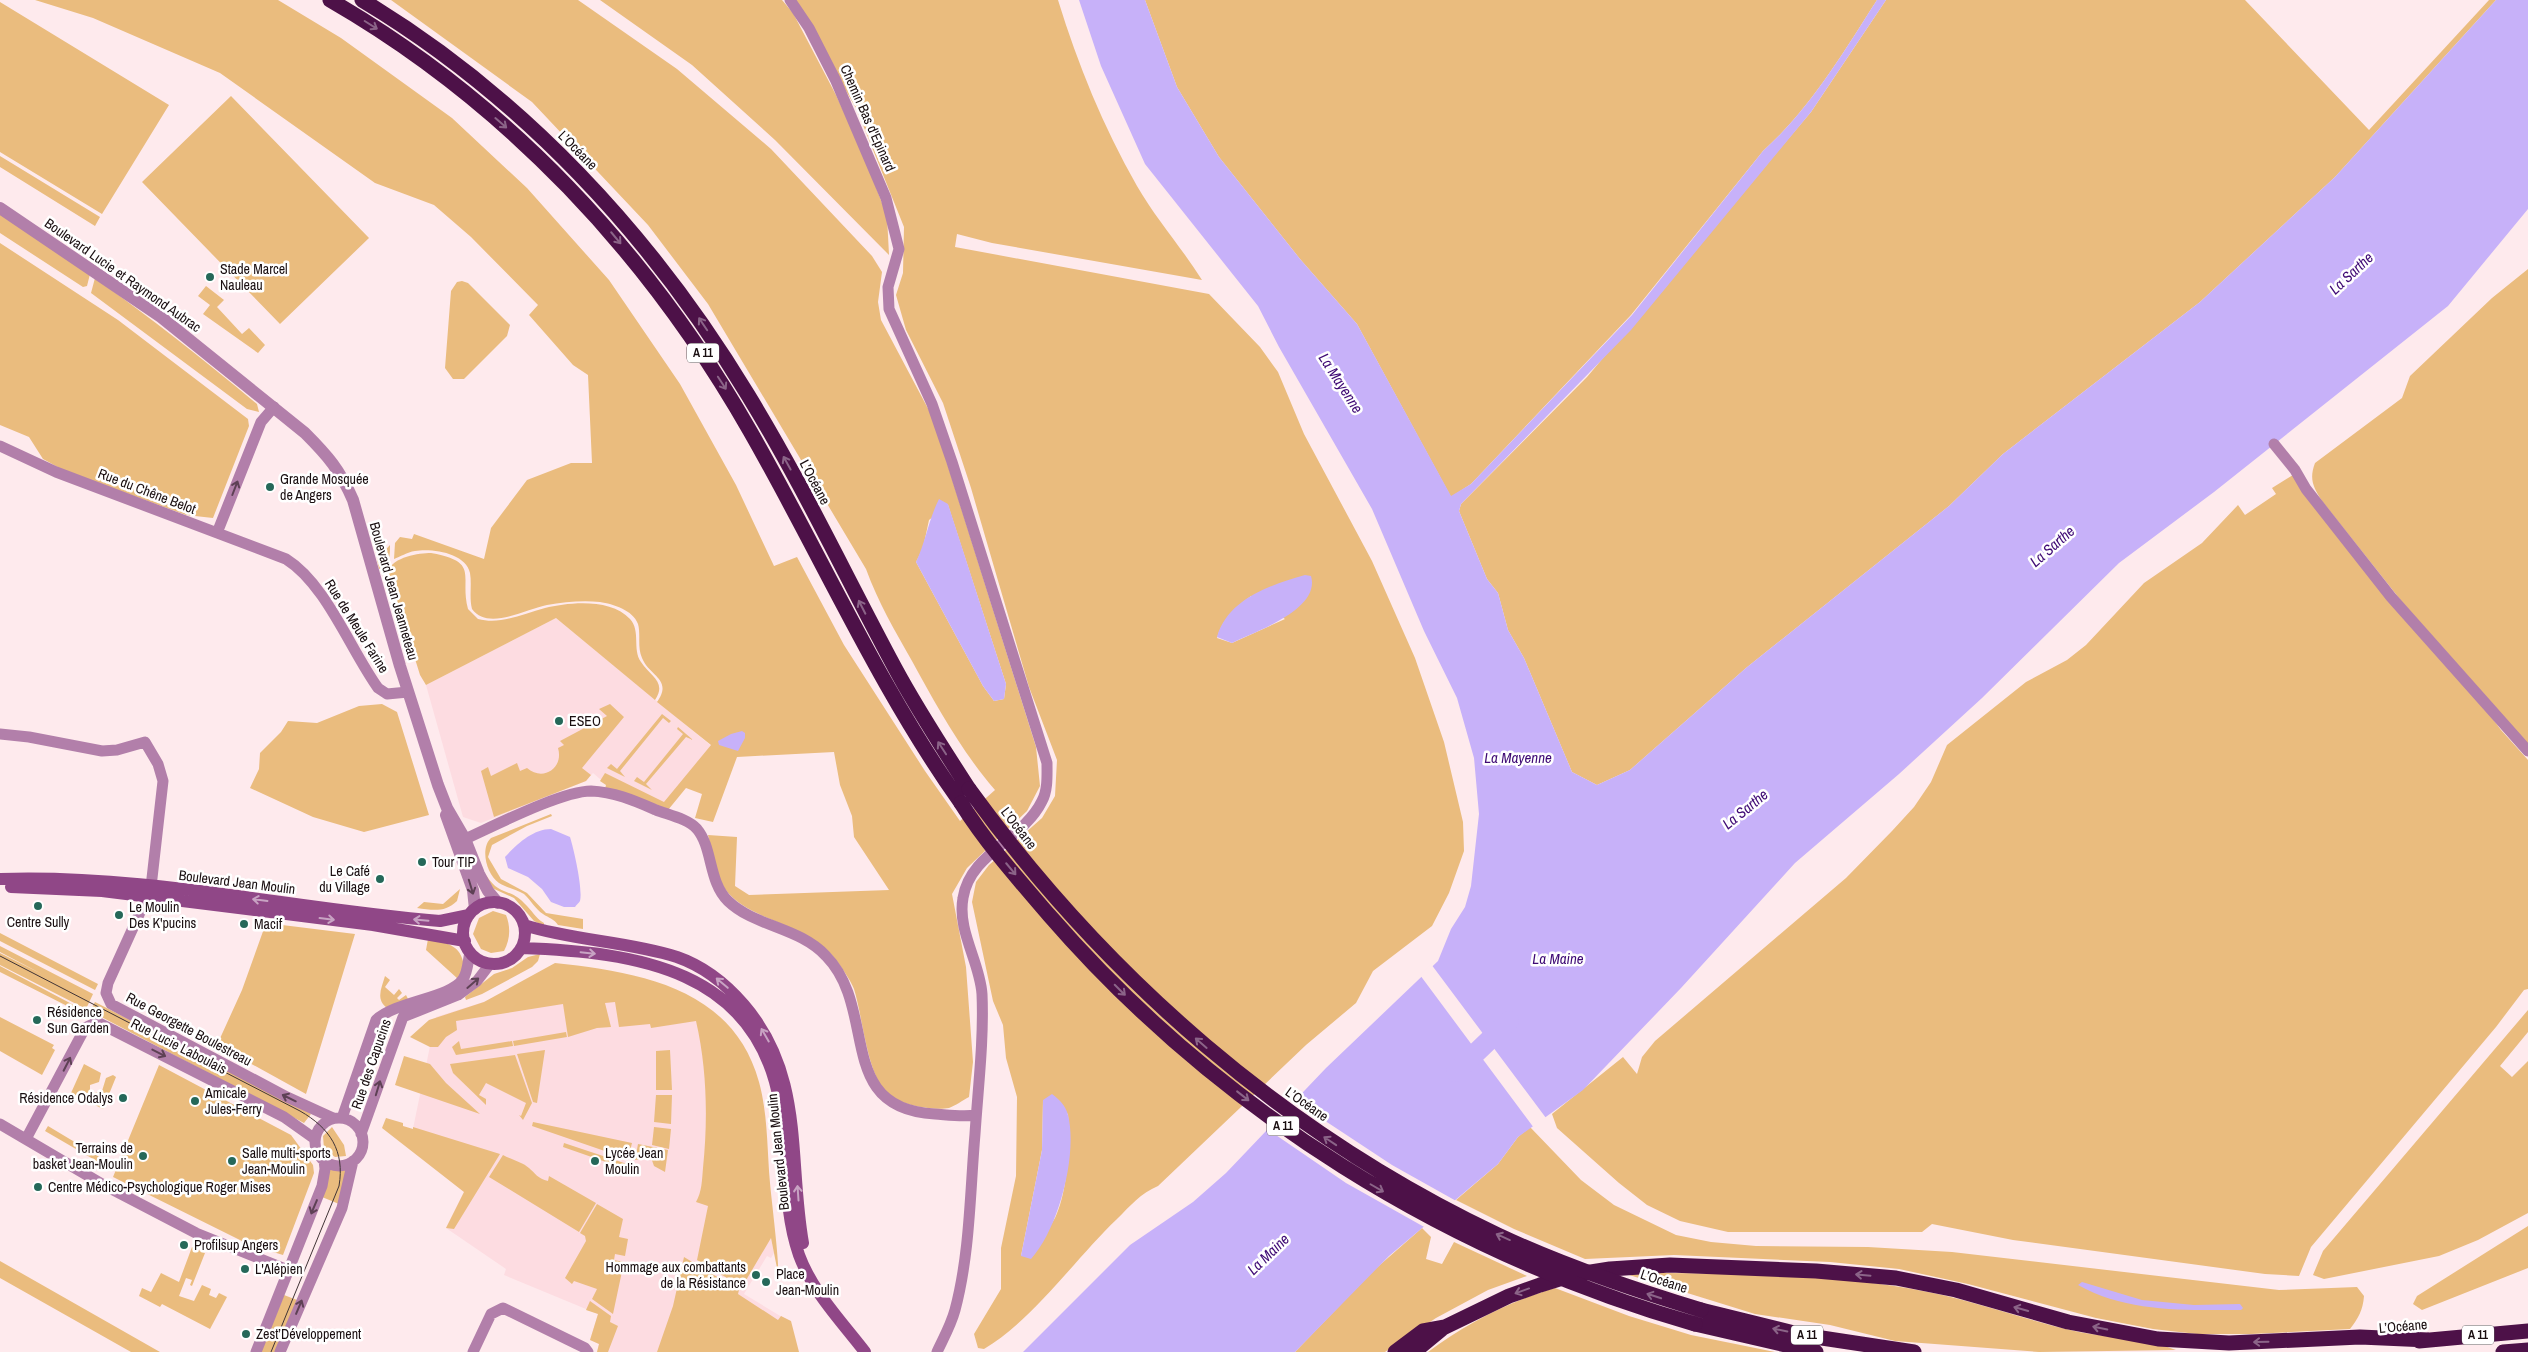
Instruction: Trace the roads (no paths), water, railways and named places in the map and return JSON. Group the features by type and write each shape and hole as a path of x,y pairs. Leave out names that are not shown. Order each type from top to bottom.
{"highway":[{"name":"L’Océane","path":"330,0 413,54 487,110 574,192 639,266 691,336 728,392 772,470 895,701 961,803 1031,894 1096,966 1175,1041 1271,1118 1371,1184 1468,1237 1590,1289 1698,1317 1816,1352"},
{"name":"L’Océane","path":"362,0 458,66 527,124 605,201 676,287 749,397 792,473 896,670 969,789 1046,888 1123,972 1204,1046 1310,1127 1420,1195 1499,1235 1698,1317 1914,1352"},
{"path":"1414,1352 1445,1327 1509,1296 1572,1275 1638,1266 1670,1265 1896,1278 1956,1290 2068,1322 2158,1339 2229,1343 2360,1337 2428,1340"},
{"path":"1395,1352 1424,1331 1445,1327"},
{"name":"L’Océane","path":"2288,1351 2528,1331"},
{"name":"A 11","path":"2503,1352 2528,1350"}],"main road":[{"name":"Boulevard Jean Moulin","path":"0,879 41,878 111,882 149,892 373,925 467,946"},
{"name":"Boulevard Jean Moulin","path":"0,887 149,892 394,918 440,921 472,912"},
{"path":"498,903 515,910 524,925 525,938 522,948 508,961 490,964 479,960 467,946 464,929 472,912 486,904 498,903"},
{"name":"Boulevard Jean Moulin","path":"524,925 562,936 677,957 697,966 714,977 734,993 756,1018 780,1066 788,1092 793,1128 802,1241 810,1275"},
{"name":"Boulevard Jean Moulin","path":"522,948 621,957 650,963 699,983 723,999 746,1023 772,1071 780,1105 787,1205 800,1258 818,1291 865,1352"}],"street":[{"name":"Chemin Bas d'Epinard","path":"790,0 809,28 832,72 868,151 891,216 898,241 898,256 888,287 889,309 932,404 1047,763 1043,800 1029,821 984,859 971,874 962,899 964,926 981,990 981,1042 976,1115"},
{"name":"Boulevard Lucie et Raymond Aubrac","path":"0,208 161,317 274,407"},
{"path":"217,533 261,422 274,407"},
{"name":"Boulevard Jean Jeanneteau","path":"274,407 325,453 342,475 353,500 408,692 447,808 465,839 488,891 498,903"},
{"path":"2274,444 2295,470 2306,489 2391,596 2528,751"},
{"name":"Rue du Chêne Belot","path":"0,446 56,472 286,559"},
{"name":"Rue de Meule Farine","path":"286,559 297,566 317,588 378,688 387,694 408,692"},
{"path":"0,734 29,737 102,751 117,750 145,742 158,764 163,781 149,892"},
{"path":"465,839 507,819 576,793 589,791 621,796 688,823 701,836 714,879 728,901 742,912 807,940 826,955 837,968 846,983 853,1005 867,1074 882,1096 896,1106 911,1112 976,1115 964,1271 955,1312 937,1352"},
{"name":"Boulevard Jean Jeanneteau","path":"447,808 446,818 473,890 472,912"},
{"name":"Rue Georgette Boulestreau","path":"149,892 108,983 106,993 111,1004 287,1098 337,1118"},
{"name":"Rue des Capucins","path":"337,1118 376,1020 387,1012 455,987 464,978 467,946"},
{"name":"Rue des Capucins","path":"280,1352 342,1208 353,1161 362,1149 362,1134 403,1017 458,995 476,981 490,964"},
{"name":"Rue Lucie Laboulais","path":"26,1139 85,1028 94,1022 106,1025 284,1117 315,1139"},
{"name":"Rue des Capucins","path":"315,1139 321,1125 337,1118 353,1122 362,1134"},
{"path":"0,1124 102,1184 196,1233 288,1270"},
{"path":"315,1139 316,1151 324,1160 338,1166 353,1161"},
{"path":"256,1352 274,1312 288,1270 322,1186 325,1168 324,1160"},
{"path":"473,1352 491,1314 503,1308 585,1348 588,1352"}],"water":[{"path":"1079,0 1145,0 1177,87 1219,157 1300,259 1357,324 1451,496 1471,484 1632,315 1763,151 1780,135 1811,99 1877,0 1886,0 1811,112 1631,330 1461,504 1459,511 1487,579 1498,593 1508,630 1524,658 1572,772 1597,785 1630,770 1746,668 1949,506 2003,454 2200,302 2335,177 2496,0 2528,0 2528,209 2448,306 2214,492 2119,563 1982,698 1899,774 1795,863 1681,988 1583,1090 1518,1137 1498,1164 1389,1256 1295,1352 1023,1352 1130,1245 1193,1202 1226,1173 1326,1068 1438,961 1451,929 1465,907 1471,886 1479,814 1474,758 1457,698 1424,631 1372,509 1279,347 1258,306 1145,164 1101,66"},
{"path":"939,499 948,504 1006,684 1004,699 994,701 983,686 916,562"},
{"path":"1305,575 1311,576 1311,588 1306,599 1284,618 1232,643 1217,637 1230,613 1240,603 1265,589"},
{"path":"742,731 745,733 745,738 738,751 719,745 718,741"},
{"path":"551,829 570,837 576,860 581,895 580,901 575,907 564,907 551,902 542,889 528,877 508,868 505,857 515,847 532,834"},
{"path":"1052,1094 1062,1103 1068,1115 1070,1150 1068,1170 1050,1230 1031,1259 1021,1256 1042,1150 1043,1100"},
{"path":"2082,1282 2142,1300 2194,1305 2240,1304 2243,1308 2241,1310 2199,1310 2137,1305 2097,1294 2078,1285"}],"waterway":[{"name":"La Maine","path":"1456,1072 1509,1021"}],"tram line":[{"path":"0,956 300,1111 320,1125 327,1133 333,1142 340,1162 339,1186 271,1352"}],"place":[{"name":"Stade Marcel Nauleau","path":"210,277"},
{"name":"Grande Mosquée de Angers","path":"270,487"},
{"name":"ESEO","path":"559,721"},
{"name":"Tour TIP","path":"422,862"},
{"name":"Le Café du Village","path":"380,879"},
{"name":"Centre Sully","path":"38,906"},
{"name":"Le Moulin Des K'pucins","path":"119,915"},
{"name":"Macif","path":"244,924"},
{"name":"Résidence Sun Garden","path":"37,1020"},
{"name":"Résidence Odalys","path":"123,1098"},
{"name":"Amicale Jules-Ferry","path":"195,1101"},
{"name":"Terrains de basket Jean-Moulin","path":"143,1156"},
{"name":"Salle multi-sports Jean-Moulin","path":"232,1161"},
{"name":"Lycée Jean Moulin","path":"595,1161"},
{"name":"Centre Médico-Psychologique Roger Mises","path":"38,1187"},
{"name":"Profilsup Angers","path":"184,1245"},
{"name":"L'Alépien","path":"245,1269"},
{"name":"Hommage aux combattants de la Résistance","path":"756,1275"},
{"name":"Place Jean-Moulin","path":"766,1282"},
{"name":"Zest’Développement","path":"246,1334"}],"water label":[{"name":"La Sarthe","path":"2351,273"},
{"name":"La Mayenne","path":"1341,383"},
{"name":"La Sarthe","path":"2052,546"},
{"name":"La Mayenne","path":"1518,757"},
{"name":"La Sarthe","path":"1745,809"}]}
